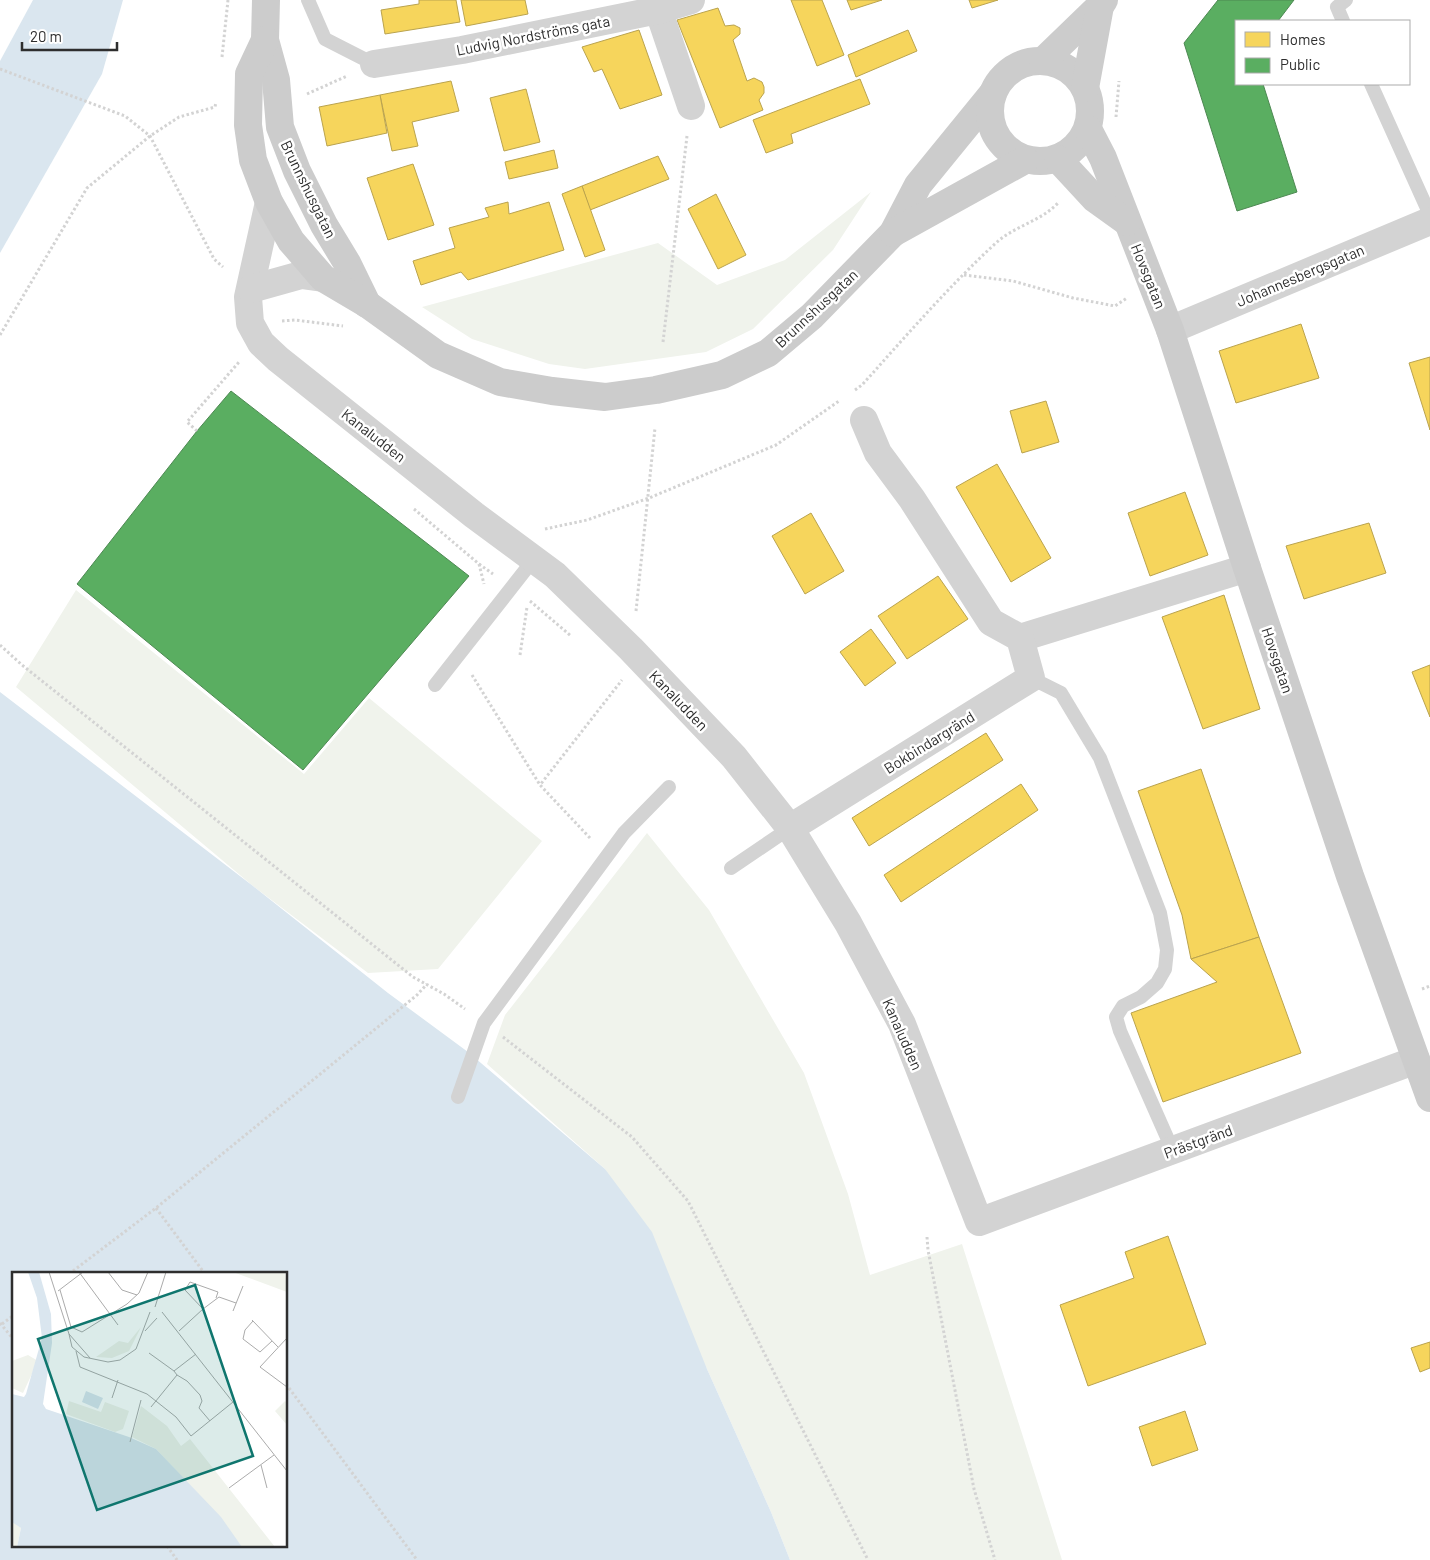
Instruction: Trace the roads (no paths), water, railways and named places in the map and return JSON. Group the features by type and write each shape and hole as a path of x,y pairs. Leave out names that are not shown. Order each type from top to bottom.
{"main road":[{"name":"Brunnshusgatan","path":"266,0 265,40 276,80 280,127 297,171 367,304"},
{"name":"Brunnshusgatan","path":"1043,61 1102,3"},
{"name":"Brunnshusgatan","path":"1085,88 1102,3"},
{"name":"Brunnshusgatan","path":"265,40 249,74 248,125 253,160 269,202 291,241 323,278 367,304 438,355 500,382 552,391 605,397 656,390 722,375 768,353 812,316 893,233 918,186 993,93 999,82 1013,69 1030,62 1043,61 1067,68 1085,88 1090,102 1091,115 1088,129"},
{"path":"993,93 990,106 990,120 995,133 1002,145 1013,154 1025,160 1042,162 1058,159 1072,151 1082,141 1088,129"},
{"name":"Hovsgatan","path":"1088,129 1103,158 1170,330 1350,876 1430,1098"},
{"path":"1058,159 1078,183 1095,199 1127,222"},
{"name":"Brunnshusgatan","path":"893,233 1025,160"}],"street":[{"name":"Ludvig Nordströms gata","path":"374,64 462,50 656,5 691,0"},
{"path":"656,5 691,106"},
{"name":"Kanaludden","path":"269,202 248,297 250,323 261,343 278,359 474,515 555,575 631,649 734,756 790,828 848,923 902,1024 979,1222"},
{"name":"Johannesbergsgatan","path":"1170,330 1430,221"},
{"path":"251,289 301,275 323,278"},
{"path":"864,420 878,453 912,499 991,622 1020,638 1032,678"},
{"path":"1020,638 1247,568"},
{"name":"Bokbindargränd","path":"790,828 1032,678"},
{"name":"Prästgränd","path":"979,1222 1416,1060"}],"lane":[{"path":"308,0 325,39 374,64"},
{"path":"1343,20 1337,7 1346,0"},
{"path":"1371,85 1430,215"},
{"path":"435,685 490,614 528,554"},
{"path":"1032,678 1061,693 1100,758 1160,913 1167,950 1164,969 1156,983 1141,997 1123,1006 1116,1017 1120,1031 1173,1151"},
{"path":"458,1097 484,1023 624,833 669,787"},
{"path":"731,868 790,828"}]}
